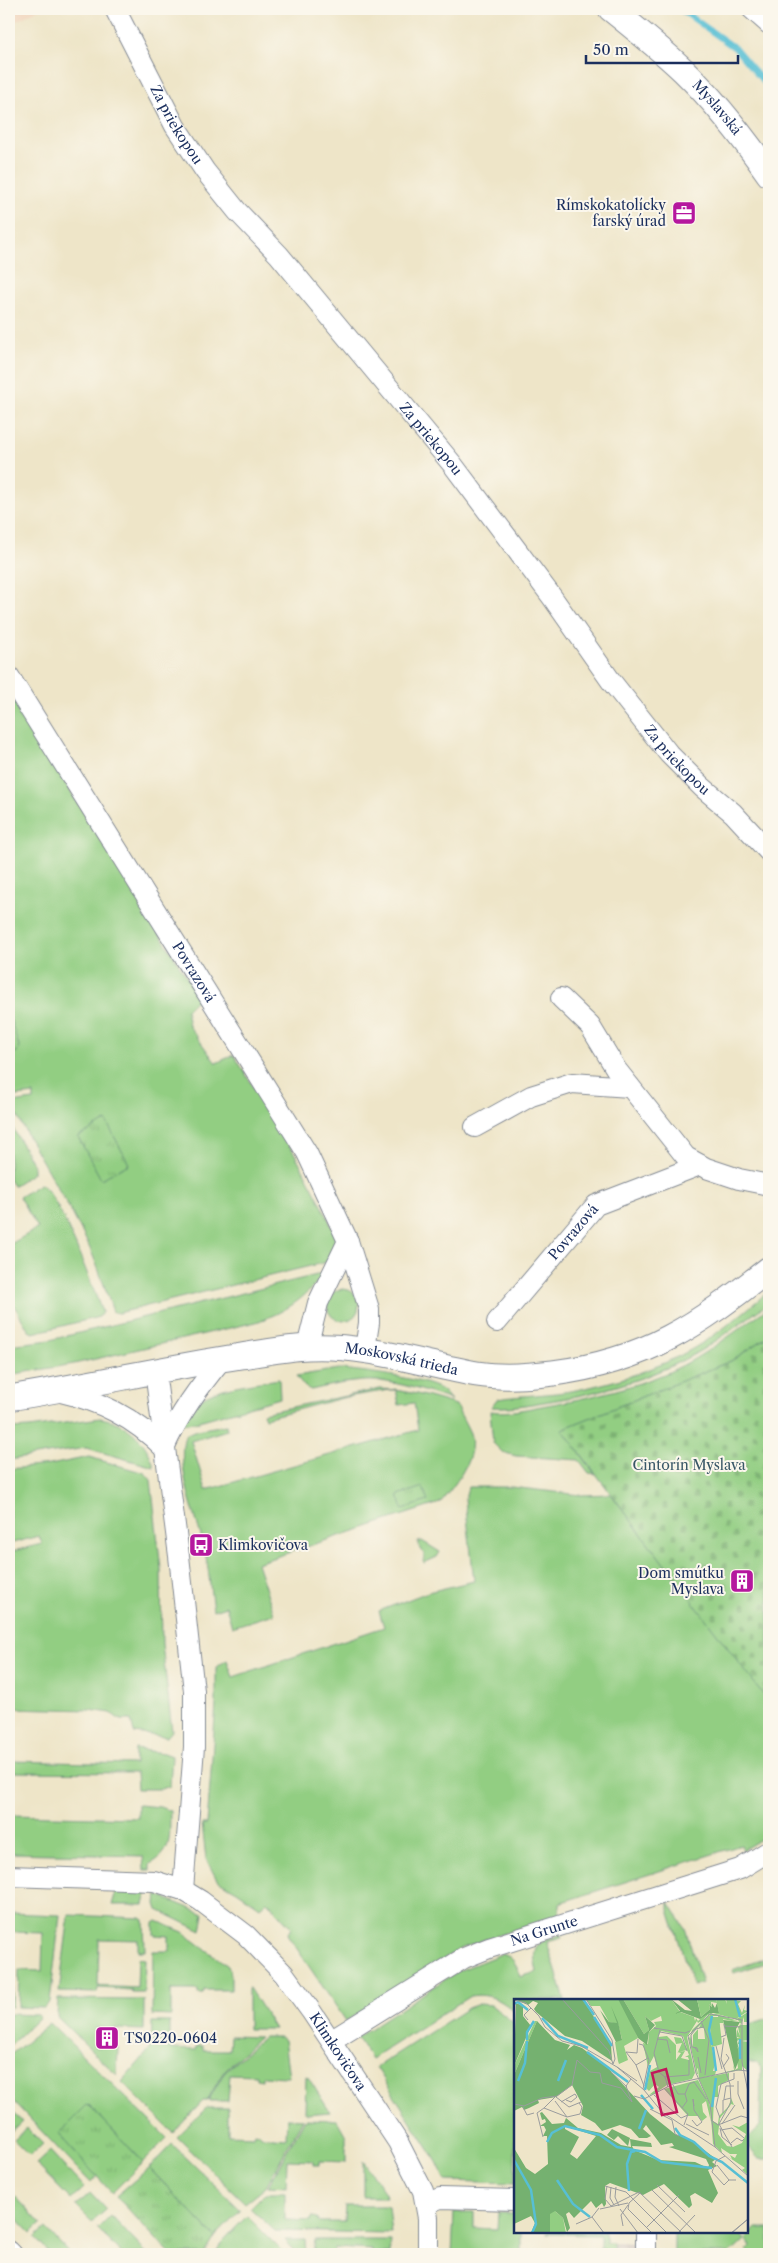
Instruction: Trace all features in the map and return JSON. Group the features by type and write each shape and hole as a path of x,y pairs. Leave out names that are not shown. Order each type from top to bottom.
{"street":[{"name":"Za priekopou","path":"115,9 175,126 205,171 453,464 552,597 611,681 669,754 702,787 733,813 769,852"},
{"name":"Myslavská","path":"611,9 684,71 712,100 769,174"},
{"path":"752,9 769,24"},
{"name":"Povrazová","path":"9,676 307,1153 348,1241 369,1309 365,1349"},
{"path":"561,998 590,1026 616,1069 686,1157 700,1165 739,1179 769,1185"},
{"path":"475,1127 531,1096 572,1082 630,1087"},
{"name":"Povrazová","path":"497,1322 596,1205 700,1165"},
{"path":"307,1347 318,1302 348,1241"},
{"name":"Moskovská trieda","path":"9,1398 222,1359 307,1347 365,1349 479,1374 527,1376 574,1370 612,1362 681,1333 769,1269"},
{"path":"164,1448 172,1429 193,1393 222,1359"},
{"path":"155,1371 194,1691 194,1747 183,1890"},
{"path":"53,1390 82,1397 112,1409 138,1424 164,1448"},
{"name":"Na Grunte","path":"332,2040 464,1958 489,1948 740,1869 769,1851"},
{"name":"Klimkovičova","path":"9,1876 154,1880 183,1890 219,1913 265,1953 284,1974 332,2040 398,2142 418,2179 426,2204 429,2227 428,2254"},
{"path":"426,2204 433,2199 440,2198 514,2200"},
{"path":"646,2233 646,2254"},
{"path":"9,2251 12,2254"}],"shaded area":[{"path":"9,9 39,9 9,25"},
{"path":"613,2243 632,2243 632,2254 613,2254"}],"green space":[{"path":"9,693 193,987 197,999 186,1010 189,1026 216,1063 234,1055 296,1156 336,1236 335,1250 331,1261 118,1313 113,1312 86,1240 11,1103 34,1100 34,1094 9,1097"},
{"path":"9,1015 19,1046 18,1051 9,1057"},
{"path":"9,1121 33,1165 33,1173 13,1186 9,1180"},
{"path":"106,1121 129,1164 101,1179 78,1137"},
{"path":"40,1184 47,1190 65,1221 102,1312 99,1317 33,1333 29,1331 9,1297 9,1245 38,1228 19,1197"},
{"path":"325,1273 295,1303 256,1322 74,1364 9,1375 9,1345 50,1340"},
{"path":"343,1289 349,1290 354,1294 358,1299 358,1311 354,1316 349,1320 343,1321 337,1320 332,1316 328,1311 327,1305 328,1299 332,1294 337,1290"},
{"path":"769,1291 769,1303 703,1349 658,1372 621,1385 583,1395 524,1405 491,1407 497,1399 576,1390 621,1379 666,1362 704,1342"},
{"path":"769,1307 769,1336 731,1361 563,1429 595,1474 589,1473 579,1460 516,1456 502,1452 493,1443 490,1411 519,1410 578,1399 625,1388 655,1378 695,1358"},
{"name":"Cintorín Myslava","path":"769,1336 768,1701 562,1429 731,1361"},
{"path":"339,1369 391,1376 431,1385 444,1392 451,1400 402,1385 378,1381 337,1384 311,1390 305,1387 296,1376"},
{"path":"279,1379 280,1398 182,1424 196,1403 205,1396 237,1386"},
{"path":"380,1389 391,1390 346,1397 265,1418 263,1413"},
{"path":"396,1390 456,1405 470,1433 472,1442 468,1461 458,1480 440,1503 257,1563 274,1614 232,1627 226,1606 213,1610 206,1556 185,1477 183,1448 185,1435 196,1430 226,1425 227,1430 191,1441 206,1490 418,1430 414,1403 399,1405"},
{"path":"100,1418 118,1423 134,1434 147,1449 154,1467 86,1448 9,1460 9,1429"},
{"path":"89,1457 145,1473 151,1480 161,1569 162,1644 172,1731 167,1737 134,1733 131,1720 120,1720 111,1713 90,1710 9,1708 9,1552 42,1544 39,1536 9,1544 9,1469 50,1465"},
{"path":"423,1487 428,1501 403,1509 398,1495"},
{"path":"468,1487 511,1487 581,1495 611,1494 769,1700 769,1834 743,1850 741,1845 559,1903 559,1916 480,1941 458,1950 346,2021 287,1934 292,1928 267,1901 260,1907 217,1880 206,1859 202,1824 207,1824 216,1704 216,1667 227,1660 233,1677 384,1627 379,1611 428,1592 474,1581 465,1499"},
{"path":"422,1541 440,1552 437,1557 424,1563 424,1554 417,1542"},
{"path":"135,1749 172,1756 170,1786 161,1789 137,1789 136,1773 9,1772 9,1761 135,1764"},
{"path":"138,1805 160,1807 170,1811 170,1835 167,1848 158,1859 150,1864 150,1870 144,1870 143,1856 9,1853 9,1815 138,1818"},
{"path":"116,1891 147,1893 144,1905 112,1905"},
{"path":"157,1895 204,1914 201,1931 158,1910 156,1904"},
{"path":"669,1902 685,1928 702,1983 693,1986 669,1910"},
{"path":"9,1913 60,1915 50,2002 44,2008 18,2007 19,1970 42,1971 43,1933 9,1932"},
{"path":"69,1915 141,1918 144,1920 145,1951 138,1951 138,1940 99,1939 98,1986 137,1988 138,1958 145,1959 144,1993 132,1993 131,1990 98,1988 97,1993 59,1992"},
{"path":"157,1921 183,1932 228,1966 231,1974 231,1990 204,1990 203,1994 198,1994 198,1990 171,1990 171,2016 152,2015 153,1951 169,1951 169,1936 154,1935 154,1923"},
{"path":"560,1935 562,1938 547,1942 565,1999 514,1999 514,2011 495,1998 477,1995 470,1996 371,2059 357,2037 458,1971 501,1954 512,1959 520,1977 537,1972 535,1951 537,1946 545,1940"},
{"path":"769,1957 769,1962 733,1973 732,1970"},
{"path":"9,1970 13,1970 12,2007 9,2006"},
{"path":"249,1988 275,2029 248,2029"},
{"path":"58,1999 144,2000 144,2030 96,2028 95,2047 118,2047 117,2075 57,2017"},
{"path":"479,2004 491,2005 514,2023 514,2183 446,2181 437,2162 376,2067 468,2008"},
{"path":"9,2014 38,2015 40,2017 9,2046"},
{"path":"769,2018 769,2159 759,2159 748,2147 748,2138 760,2126 761,2068 756,2062 748,2062 748,2025"},
{"path":"152,2022 170,2022 170,2049 196,2050 197,2046 203,2046 203,2050 229,2050 230,2036 260,2037 224,2071 207,2101 203,2101 173,2133 122,2082 151,2048"},
{"path":"50,2023 167,2138 143,2162 88,2104 58,2134 97,2176 91,2183 9,2097 9,2056"},
{"path":"264,2037 280,2037 284,2040 289,2077 262,2076 262,2080 256,2079 256,2075 230,2074 228,2101 208,2101 225,2071"},
{"path":"306,2076 308,2077 330,2112 305,2113"},
{"path":"88,2104 143,2162 112,2193 58,2134"},
{"path":"9,2108 22,2122 9,2134"},
{"path":"206,2108 228,2108 228,2135 254,2136 255,2132 260,2133 261,2136 286,2138 287,2118 303,2119 266,2186 245,2203 177,2137"},
{"path":"305,2119 337,2120 346,2136 346,2162 319,2161 319,2165 313,2165 313,2161 287,2160 286,2187 268,2186"},
{"path":"27,2128 43,2144 30,2156 14,2140"},
{"path":"172,2144 241,2210 215,2237 149,2168"},
{"path":"50,2151 84,2188 71,2200 36,2164"},
{"path":"363,2161 385,2193 386,2197 363,2197"},
{"path":"149,2168 215,2237 205,2254 170,2254 116,2196"},
{"path":"90,2193 106,2210 92,2222 76,2206"},
{"path":"265,2193 285,2193 285,2220 311,2221 312,2217 318,2218 318,2222 344,2222 345,2206 388,2206 391,2233 275,2231 250,2208"},
{"path":"14,2195 41,2224 31,2233 9,2210 9,2200"},
{"path":"454,2212 474,2212 474,2228 497,2229 498,2213 514,2213 514,2233 521,2233 521,2254 452,2254"},
{"path":"111,2216 147,2254 122,2254 98,2229"},
{"path":"247,2216 285,2254 215,2254 222,2242"},
{"path":"46,2228 70,2254 50,2254 35,2238"},
{"path":"756,2228 769,2228 769,2254 751,2254 747,2250 751,2246 746,2239"},
{"path":"605,2233 605,2243 613,2243 613,2254 603,2254 603,2249 600,2249 600,2235 547,2234"},
{"path":"674,2233 740,2233 745,2240 730,2254 674,2254"},
{"path":"285,2240 305,2240 306,2254 298,2254"},
{"path":"315,2240 391,2240 390,2254 372,2254 372,2250 335,2248 334,2254 313,2254"}],"waterway":[{"path":"680,9 735,48 769,88"}],"place":[{"name":"Rímskokatolícky farský úrad","path":"684,213"},
{"name":"Klimkovičova","path":"201,1545"},
{"name":"Dom smútku Myslava","path":"742,1581"},
{"name":"TS0220-0604","path":"107,2038"}]}
